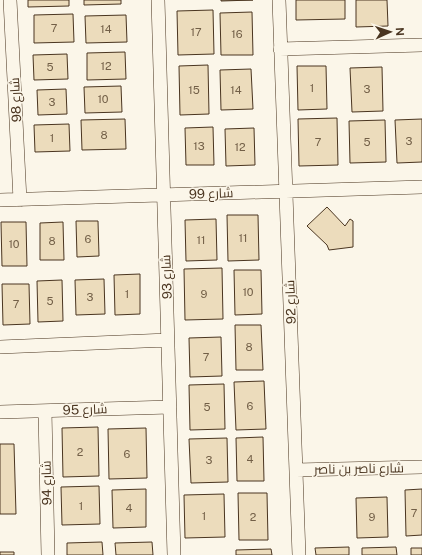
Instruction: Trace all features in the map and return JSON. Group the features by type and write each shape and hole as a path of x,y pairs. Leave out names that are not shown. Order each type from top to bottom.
{"street":[{"name":"شارع 98","path":"10,0 20,200"},
{"name":"شارع 93","path":"158,0 174,555"},
{"name":"شارع 92","path":"278,0 299,555"},
{"path":"280,49 422,45"},
{"name":"شارع 99","path":"0,200 422,187"},
{"path":"0,346 168,340"},
{"name":"شارع 95","path":"0,412 170,407"},
{"name":"شارع 94","path":"45,411 48,555"},
{"name":"شارع ناصر بن ناصر","path":"296,470 422,467"}],"building":[{"path":"28,0 69,0 69,6 28,7"},
{"path":"84,0 121,0 121,4 84,5"},
{"path":"221,0 253,0 221,1"},
{"path":"296,0 345,0 345,19 296,20"},
{"path":"356,0 387,0 388,26 356,27"},
{"path":"213,10 214,54 178,55 177,11"},
{"path":"252,12 253,55 221,55 220,13"},
{"path":"73,14 74,42 34,43 34,15"},
{"path":"126,15 127,42 86,43 85,16"},
{"path":"125,52 126,79 87,80 87,53"},
{"path":"67,54 68,79 34,80 33,55"},
{"path":"208,65 209,114 180,115 179,66"},
{"path":"297,66 326,66 327,109 298,110"},
{"path":"382,67 383,111 352,112 350,68"},
{"path":"251,69 253,109 221,110 220,70"},
{"path":"121,86 122,112 85,113 84,87"},
{"path":"66,89 67,114 38,115 37,90"},
{"path":"337,118 338,165 299,166 298,119"},
{"path":"125,119 126,149 82,150 81,120"},
{"path":"422,119 422,162 397,163 395,120"},
{"path":"385,120 386,162 350,163 349,121"},
{"path":"69,124 70,151 35,152 34,125"},
{"path":"213,127 214,165 186,165 185,128"},
{"path":"254,128 255,165 226,166 225,129"},
{"path":"327,207 345,226 350,219 353,221 353,247 329,250 327,245 307,226"},
{"path":"227,215 258,215 259,260 228,261"},
{"path":"216,219 217,260 186,261 185,220"},
{"path":"76,221 98,221 99,256 77,257"},
{"path":"1,222 26,222 27,266 2,266"},
{"path":"63,222 64,260 40,260 40,223"},
{"path":"222,268 223,319 185,320 184,269"},
{"path":"234,270 261,270 262,314 235,315"},
{"path":"140,274 140,314 115,315 114,275"},
{"path":"104,279 105,314 76,315 75,280"},
{"path":"62,280 63,321 38,322 37,281"},
{"path":"2,284 29,284 30,324 3,325"},
{"path":"235,325 261,325 263,370 236,370"},
{"path":"221,337 222,376 190,377 189,338"},
{"path":"264,381 266,429 236,430 234,382"},
{"path":"224,384 225,429 190,430 189,385"},
{"path":"98,427 99,476 63,477 62,428"},
{"path":"146,428 147,478 109,479 108,429"},
{"path":"263,437 264,481 237,481 236,438"},
{"path":"227,438 228,482 191,483 189,439"},
{"path":"0,444 14,444 16,514 0,514"},
{"path":"99,486 100,524 62,525 61,487"},
{"path":"146,489 146,527 113,528 112,490"},
{"path":"422,489 422,535 406,536 405,490"},
{"path":"238,493 267,493 268,540 239,540"},
{"path":"224,494 225,537 185,538 184,495"},
{"path":"387,497 388,537 357,538 356,498"},
{"path":"102,542 103,555 67,555 67,543"},
{"path":"152,542 153,555 116,555 115,543"},
{"path":"349,547 349,555 316,555 315,548"},
{"path":"396,547 397,555 362,555 362,548"},
{"path":"411,548 422,548 422,555 411,555"},
{"path":"271,549 272,555 236,555 236,550"},
{"path":"0,552 14,552 14,555 0,555"}]}
